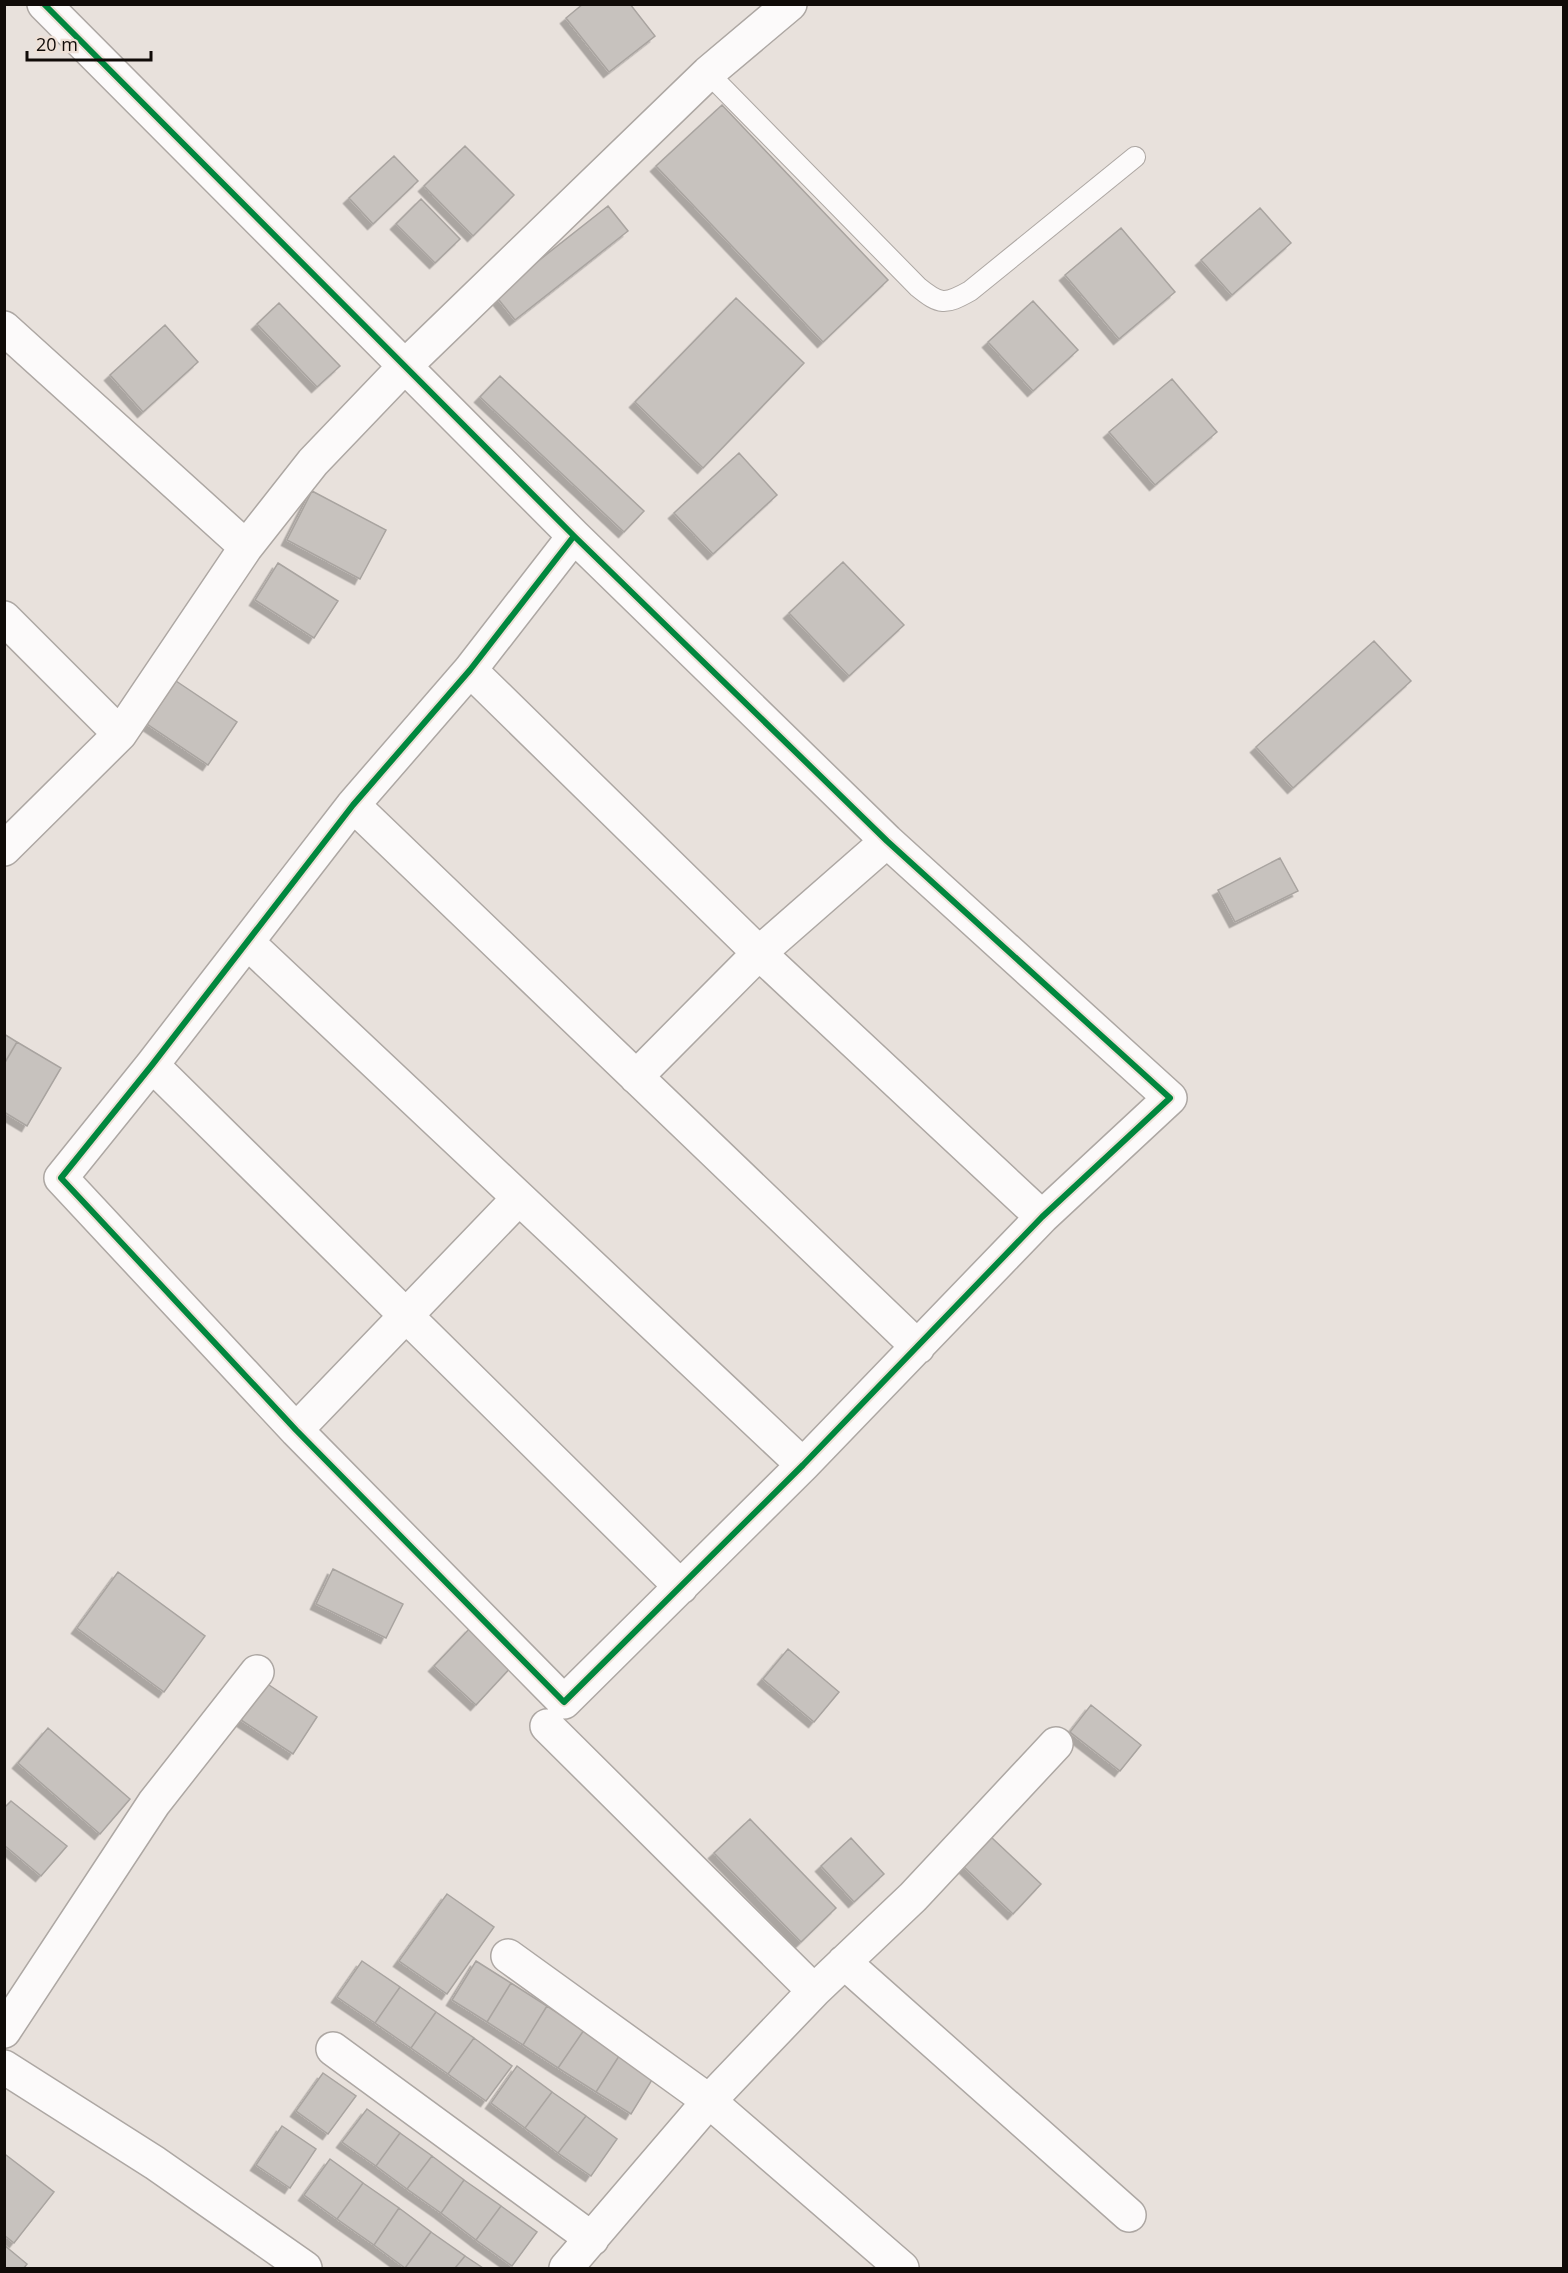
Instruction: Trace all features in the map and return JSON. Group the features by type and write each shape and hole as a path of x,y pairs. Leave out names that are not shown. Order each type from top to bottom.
{"street":[{"path":"44,4 574,536 887,841 1170,1098 1042,1217 803,1465 564,1702 296,1430 61,1178 152,1065 353,805 470,670 574,536"},
{"path":"4,849 120,734 246,547 313,462 404,367 708,73 790,4"},
{"path":"4,328 246,547"},
{"path":"4,618 120,734"},
{"path":"470,670 759,953 1042,1217"},
{"path":"353,805 918,1347"},
{"path":"636,1077 759,953 887,841"},
{"path":"247,942 803,1465"},
{"path":"152,1065 681,1587"},
{"path":"296,1430 519,1198"},
{"path":"4,2031 154,1803 257,1672"},
{"path":"547,1726 814,1991"},
{"path":"566,2268 709,2102 814,1991 912,1897 1056,1744"},
{"path":"508,1956 709,2102 902,2268"},
{"path":"844,1962 1129,2215"},
{"path":"333,2049 592,2240"},
{"path":"4,2067 155,2163 305,2268"}],"lane":[{"path":"708,73 918,287 934,300 952,301 970,291 1135,157"}],"building":[{"path":"583,4 630,4 655,36 609,72 566,18"},
{"path":"722,105 888,280 823,342 656,166"},
{"path":"465,146 514,195 473,236 424,186"},
{"path":"394,156 418,181 373,224 349,198"},
{"path":"421,199 460,239 435,263 396,224"},
{"path":"608,206 628,231 515,320 495,295"},
{"path":"1260,208 1291,243 1232,295 1201,260"},
{"path":"1121,228 1175,292 1119,339 1065,275"},
{"path":"736,298 804,363 703,468 635,402"},
{"path":"1033,301 1078,350 1033,391 988,342"},
{"path":"279,303 340,366 317,387 257,324"},
{"path":"165,325 198,362 143,412 110,375"},
{"path":"500,376 644,511 624,532 480,397"},
{"path":"1172,379 1217,432 1155,485 1109,432"},
{"path":"739,453 777,495 713,554 674,513"},
{"path":"312,491 386,530 360,579 287,540"},
{"path":"843,562 904,625 849,676 789,613"},
{"path":"278,563 338,601 314,638 255,600"},
{"path":"1374,641 1411,681 1293,788 1256,747"},
{"path":"176,681 237,722 208,765 147,724"},
{"path":"1280,858 1298,891 1235,922 1218,890"},
{"path":"4,1034 17,1042 4,1064"},
{"path":"17,1042 61,1068 27,1126 4,1112 4,1064"},
{"path":"333,1569 403,1604 386,1638 316,1604"},
{"path":"118,1572 205,1636 164,1692 77,1628"},
{"path":"471,1627 513,1665 476,1705 434,1666"},
{"path":"788,1649 839,1692 814,1722 763,1679"},
{"path":"266,1683 317,1717 293,1754 241,1720"},
{"path":"1091,1705 1141,1745 1120,1771 1070,1732"},
{"path":"48,1728 130,1799 100,1834 18,1763"},
{"path":"11,1801 67,1846 41,1876 4,1845 4,1808"},
{"path":"750,1819 836,1908 801,1942 714,1853"},
{"path":"991,1837 1041,1884 1013,1914 963,1866"},
{"path":"851,1838 884,1874 854,1902 821,1866"},
{"path":"447,1894 494,1927 447,1994 399,1961"},
{"path":"362,1961 400,1987 375,2023 337,1997"},
{"path":"476,1961 511,1983 487,2022 452,2000"},
{"path":"511,1983 547,2006 523,2045 487,2022"},
{"path":"400,1987 436,2012 411,2048 375,2023"},
{"path":"547,2006 584,2030 558,2068 523,2045"},
{"path":"436,2012 474,2038 448,2074 411,2048"},
{"path":"584,2030 621,2053 596,2092 558,2068"},
{"path":"474,2038 512,2066 486,2101 448,2074"},
{"path":"621,2053 655,2075 631,2114 596,2092"},
{"path":"517,2066 552,2092 525,2128 491,2103"},
{"path":"323,2073 356,2096 328,2134 296,2111"},
{"path":"552,2092 586,2116 558,2153 525,2128"},
{"path":"367,2109 400,2133 376,2166 342,2142"},
{"path":"586,2116 617,2139 591,2176 558,2153"},
{"path":"282,2126 316,2149 290,2188 256,2165"},
{"path":"400,2133 432,2156 407,2189 376,2166"},
{"path":"6,2155 54,2192 14,2243 4,2235 4,2157"},
{"path":"432,2156 464,2180 441,2213 407,2189"},
{"path":"330,2159 363,2183 337,2219 304,2195"},
{"path":"464,2180 501,2206 476,2240 441,2213"},
{"path":"363,2183 399,2208 374,2245 337,2219"},
{"path":"501,2206 537,2232 512,2266 476,2240"},
{"path":"399,2208 431,2232 405,2268 374,2245"},
{"path":"431,2232 465,2256 455,2268 405,2268"},
{"path":"4,2245 27,2264 24,2268 4,2268"},
{"path":"465,2256 483,2268 455,2268"}],"cycle path":[{"path":"44,4 574,536 887,841 1170,1098 1042,1217 803,1465 564,1702 296,1430 61,1178 152,1065 353,805 470,670 574,536"}]}
